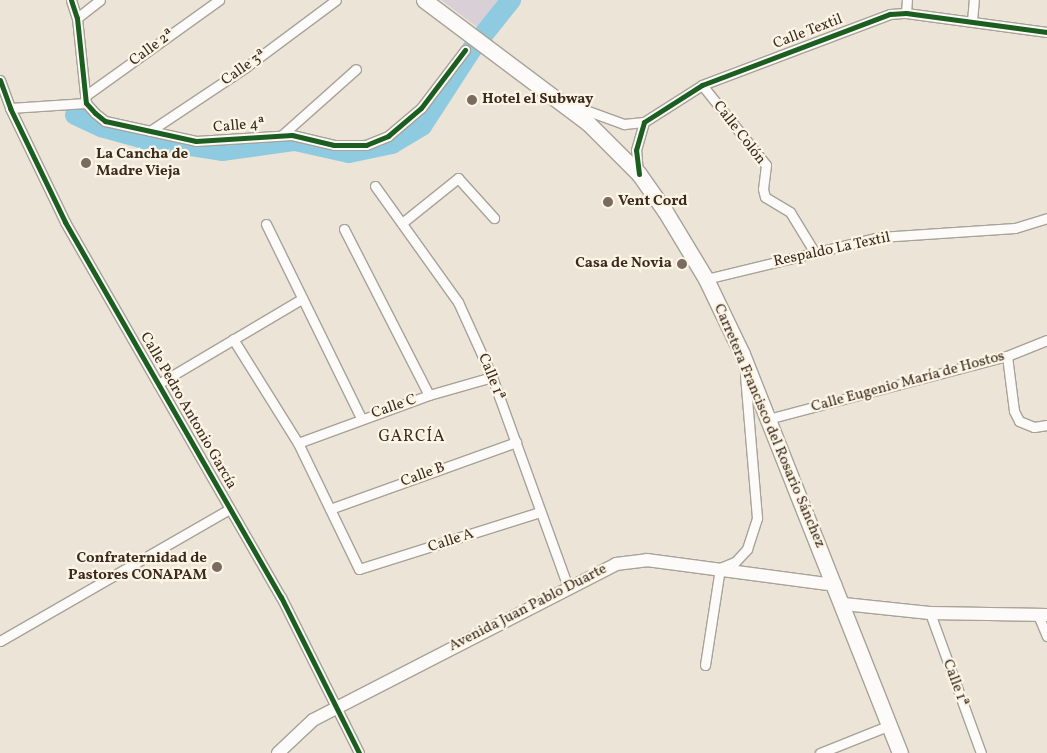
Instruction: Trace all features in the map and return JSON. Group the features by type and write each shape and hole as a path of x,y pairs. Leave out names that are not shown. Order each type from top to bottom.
{"main road":[{"name":"Carretera Francisco del Rosario Sánchez","path":"424,0 472,45 496,56 561,102 611,144 639,174 706,279 742,354 844,604 900,753"},
{"name":"Avenida Juan Pablo Duarte","path":"278,753 313,720 568,587 616,564 639,561 720,568 835,584"},
{"path":"844,604 930,613 1043,615"}],"street":[{"path":"10,108 86,100 77,18 71,0"},
{"path":"77,18 100,0"},
{"name":"Calle 2ª","path":"86,100 219,0"},
{"name":"Calle 3ª","path":"150,132 246,67 336,0"},
{"path":"906,13 907,0"},
{"path":"972,21 974,0"},
{"name":"Calle Textil","path":"644,122 702,85 890,14 906,13 1047,32"},
{"name":"Calle 4ª","path":"86,100 105,120 150,132 211,142 282,135 352,146 388,136 422,108 472,45"},
{"path":"282,135 356,69"},
{"name":"Calle Pedro Antonio García","path":"0,80 10,108 65,222 281,598 359,753"},
{"name":"Calle Colón","path":"702,85 766,165 763,189 765,197 790,212 815,252"},
{"path":"561,102 599,112 624,124 644,122 636,150 639,174"},
{"path":"402,223 458,178 494,218"},
{"name":"Calle 1ª","path":"375,186 458,302 492,377 568,587"},
{"name":"Respaldo La Textil","path":"706,279 880,237 1015,228 1047,218"},
{"path":"266,224 361,418"},
{"path":"344,230 429,395"},
{"path":"158,384 302,298"},
{"path":"233,339 298,443 330,509"},
{"name":"Calle Eugenio María de Hostos","path":"768,419 1007,356 1047,340"},
{"path":"705,665 720,568 735,562 747,549 757,518 754,448 742,354"},
{"path":"1007,356 1014,411 1019,421 1034,427 1047,425"},
{"name":"Calle C","path":"298,443 361,418 429,395 492,377"},
{"name":"Calle B","path":"330,509 516,442"},
{"path":"0,641 230,509"},
{"name":"Calle A","path":"330,509 356,567 361,570 540,512"},
{"name":"Calle 1ª","path":"930,613 981,753"},
{"path":"1043,615 1047,636"},
{"path":"820,753 890,725"}],"shaded area":[{"path":"441,0 511,0 485,33"}],"waterway":[{"path":"75,115 101,127 144,139 222,151 295,141 349,153 392,144 422,126 472,49 511,0"}],"cycle path":[{"path":"71,0 77,18 86,103 105,121 196,141 292,135 334,145 366,145 388,136 421,108 465,50"},
{"path":"639,174 636,150 644,122 702,85 890,14 906,13 1047,32"},
{"path":"0,80 10,108 65,222 281,597 359,753"}],"place":[{"name":"Hotel el Subway","path":"472,100"},
{"name":"La Cancha de Madre Vieja","path":"86,163"},
{"name":"Vent Cord","path":"608,202"},
{"name":"Casa de Novia","path":"682,264"},
{"name":"Confraternidad de Pastores CONAPAM","path":"217,567"}],"district":[{"name":"GARCÍA","path":"412,437"}]}
